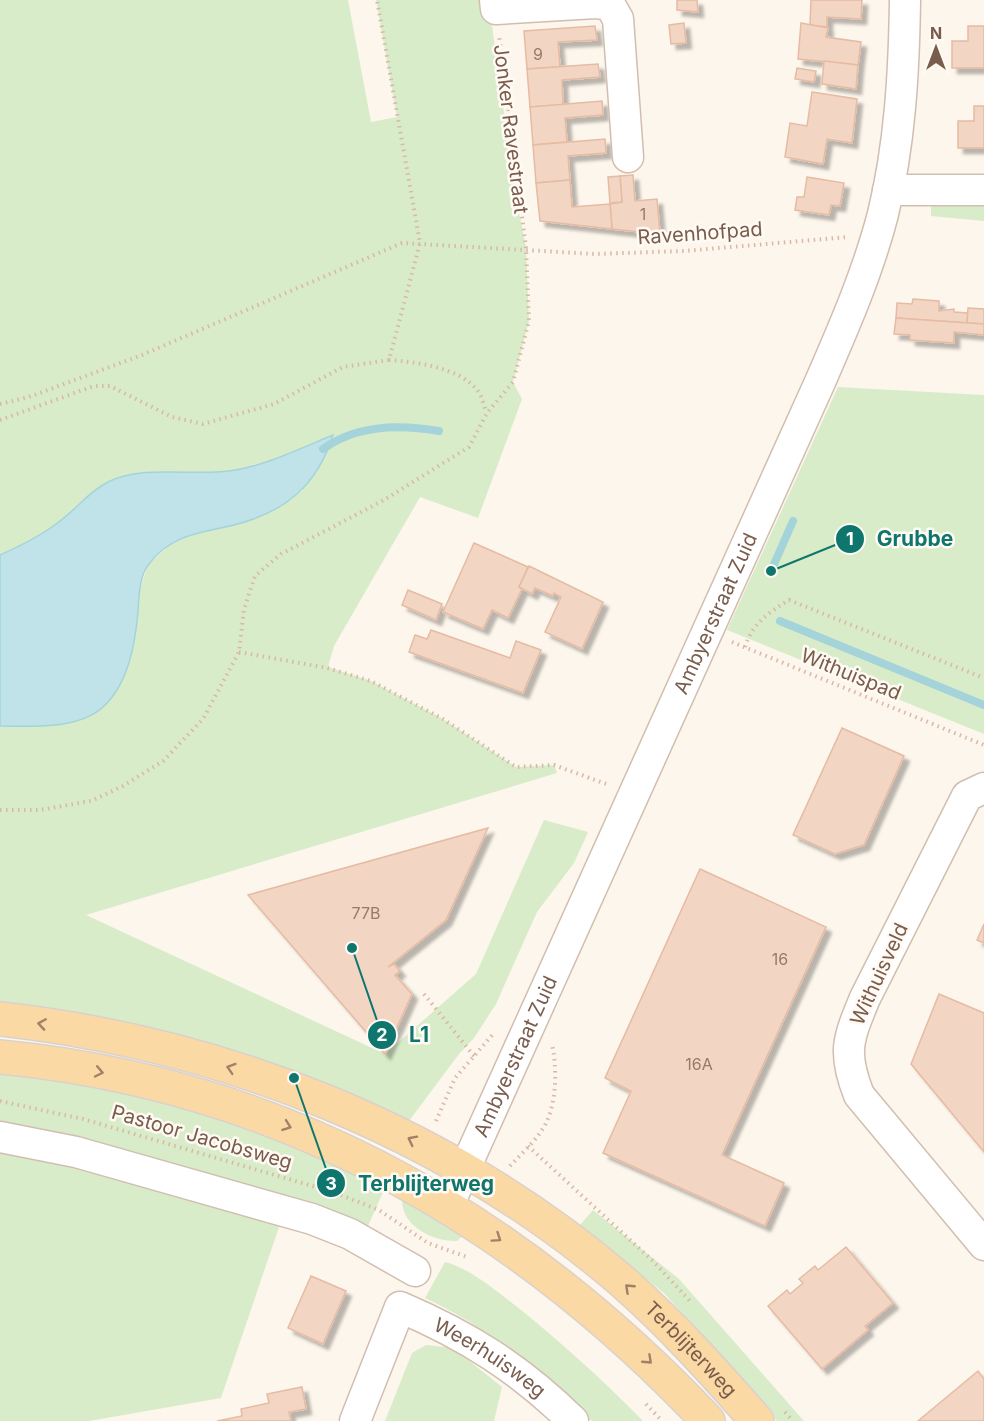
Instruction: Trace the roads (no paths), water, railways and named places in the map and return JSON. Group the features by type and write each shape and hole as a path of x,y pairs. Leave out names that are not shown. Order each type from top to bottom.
{"main road":[{"name":"Terblijterweg","path":"0,1019 98,1033 194,1056 334,1105 425,1147 516,1200 621,1281 691,1347 757,1421"},
{"name":"Terblijterweg","path":"0,1058 81,1068 220,1103 310,1135 407,1182 448,1206 535,1265 597,1313 664,1375 708,1421"}],"street":[{"name":"Ambyerstraat Zuid","path":"448,1206 846,322 876,238 888,190 901,108 905,0"},
{"path":"495,5 595,3 610,5 618,19 628,157"},
{"path":"888,190 984,190"},
{"name":"Withuisveld","path":"984,788 967,796 865,998 851,1031 848,1066 860,1095 984,1245"},
{"path":"0,1137 76,1152 312,1219 350,1234 415,1271"},
{"name":"Weerhuisweg","path":"355,1421 400,1307 447,1327 476,1343 542,1391 573,1421"}],"water":[{"path":"333,435 318,469 297,494 284,504 269,513 234,525 187,536 167,546 149,564 141,581 135,638 129,664 118,688 102,708 79,720 66,723 0,726 0,555 50,529 95,490 110,481 138,473 214,472 242,469 282,456"}],"waterway":[{"path":"323,449 349,435 378,428 409,427 439,431"},
{"path":"771,571 793,521"},
{"path":"780,621 984,705"}],"place":[{"name":"Grubbe","path":"771,571"},
{"name":"L1","path":"352,948"},
{"name":"Terblijterweg","path":"294,1078"}]}
